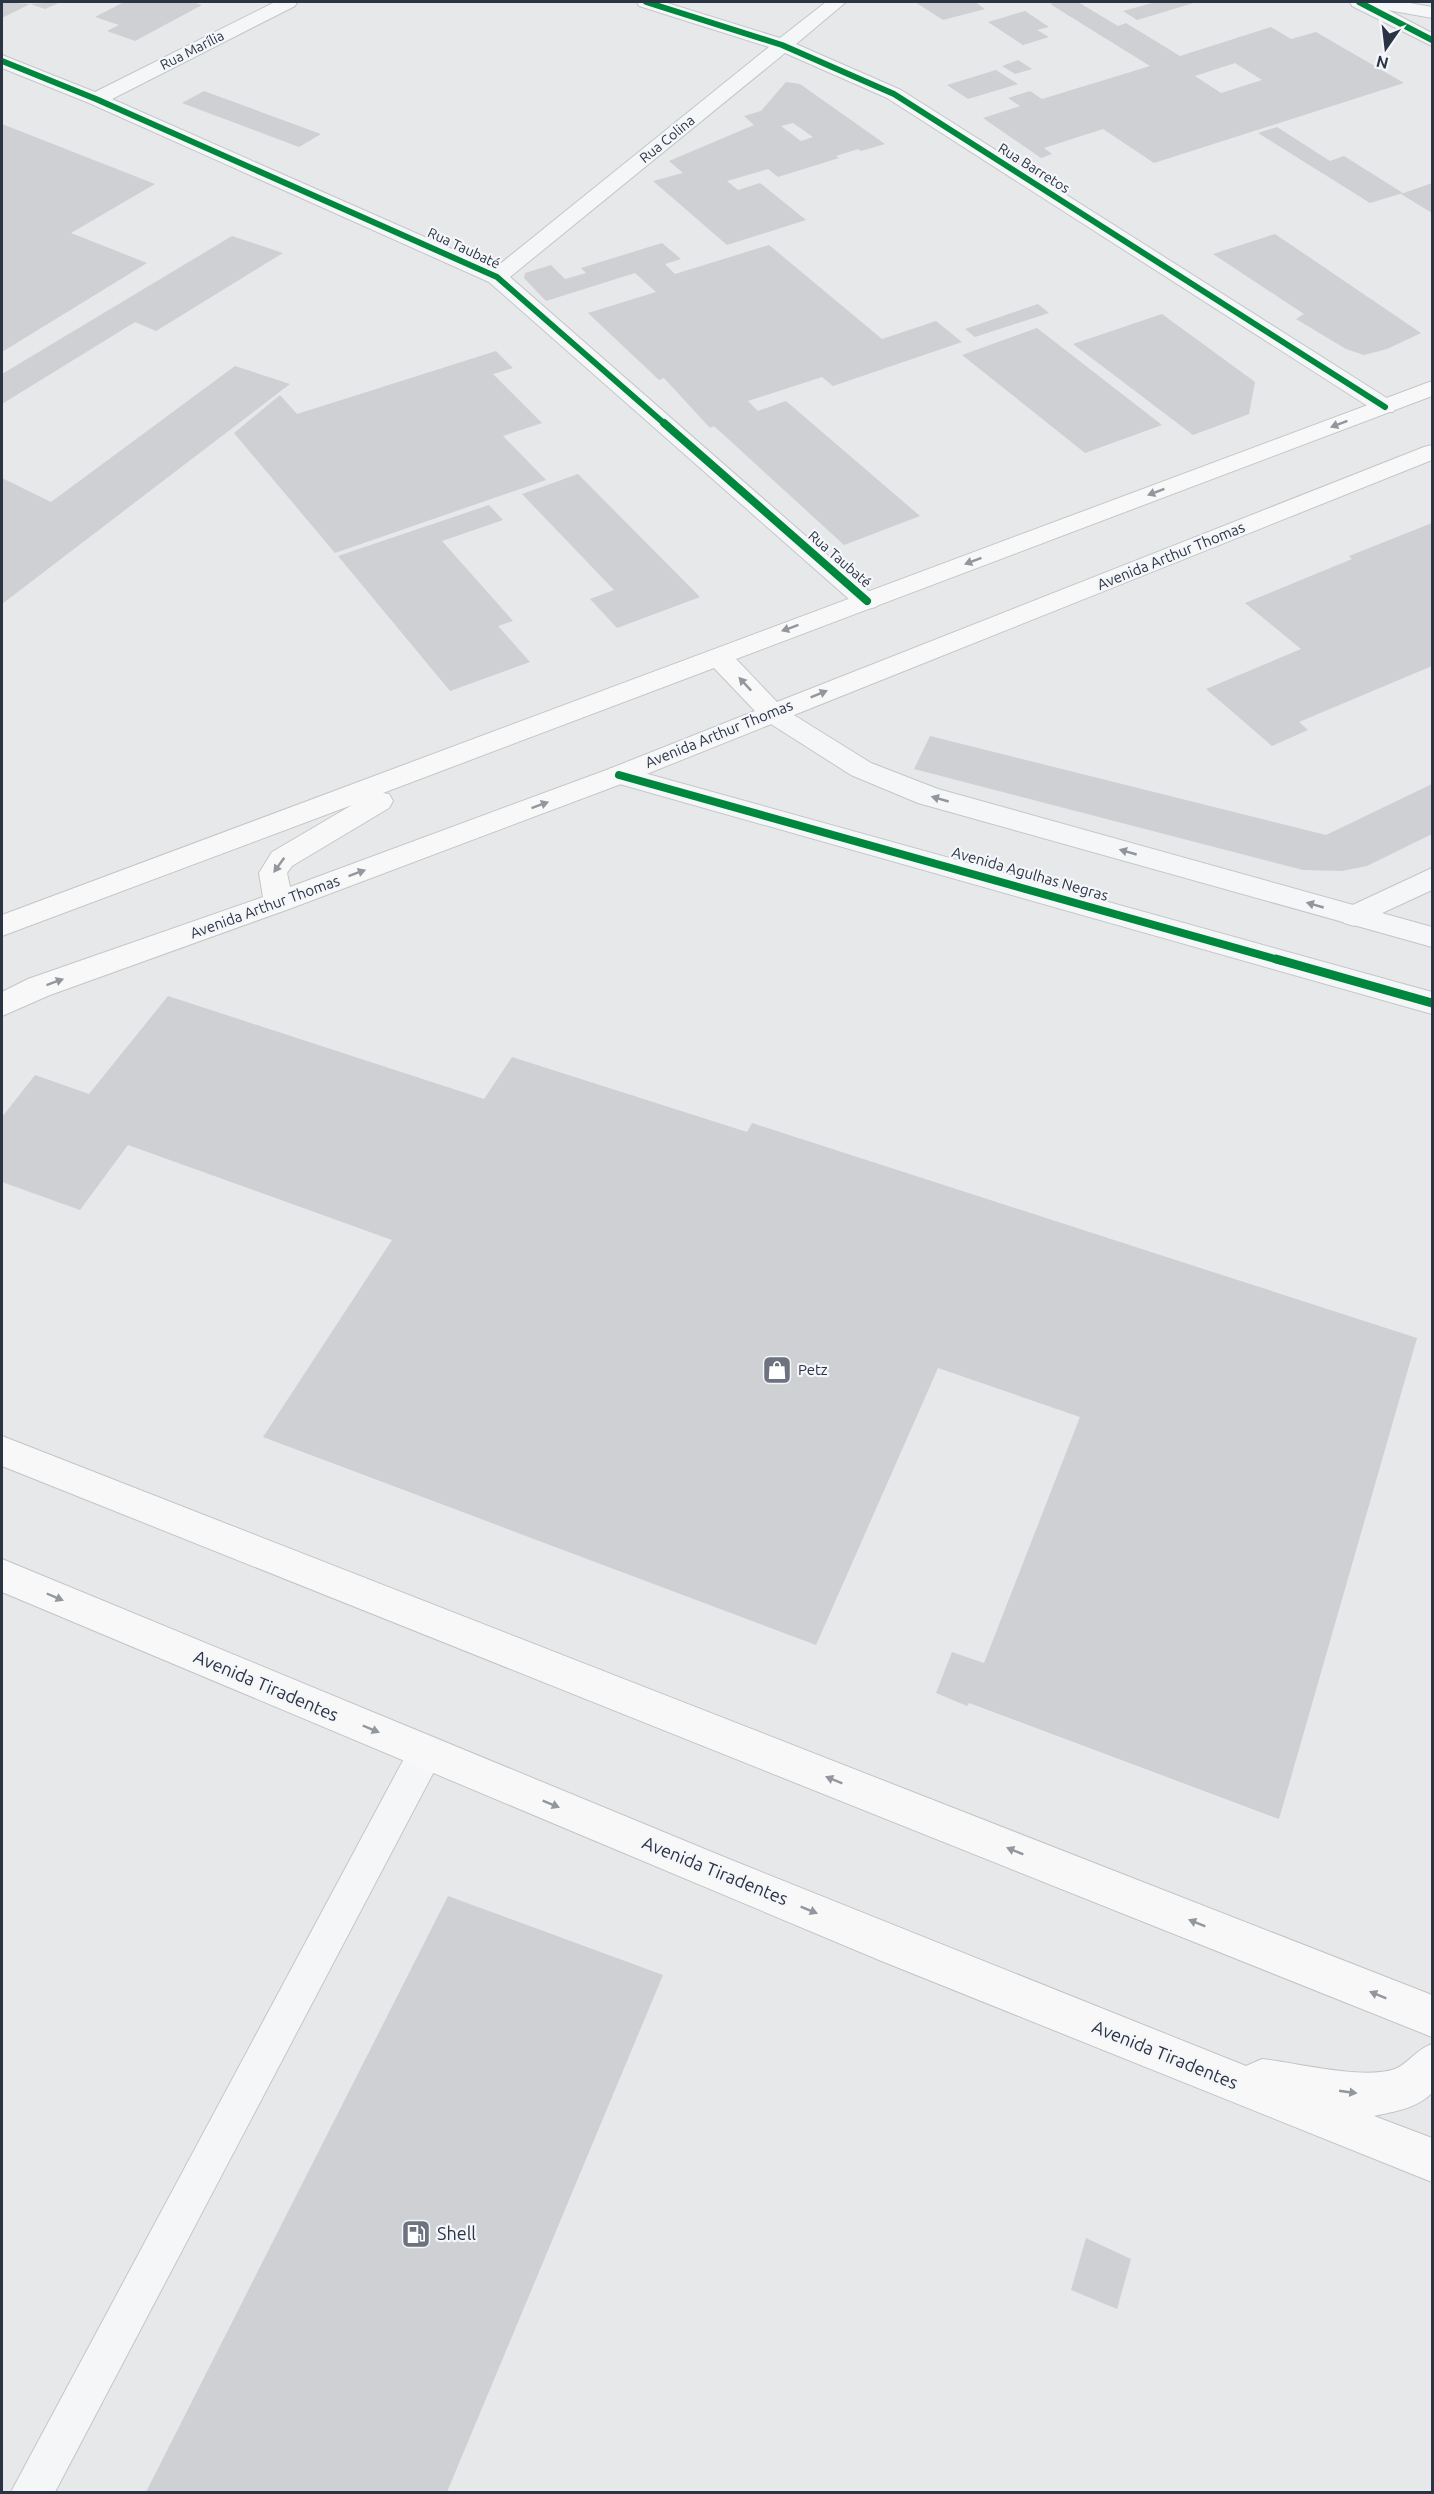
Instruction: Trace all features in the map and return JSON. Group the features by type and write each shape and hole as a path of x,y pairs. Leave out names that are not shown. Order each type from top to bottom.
{"main road":[{"path":"2,926 717,655 867,601 1432,388"},
{"name":"Avenida Arthur Thomas","path":"2,1005 39,987 279,902 619,775 1432,452"},
{"path":"717,655 772,713"},
{"path":"279,902 273,873 282,859 472,749"},
{"path":"2,1451 1432,2016"},
{"name":"Avenida Tiradentes","path":"2,1575 426,1752 1206,2072 1432,2160"},
{"path":"1206,2072 1370,2095 1407,2088 1432,2065"}],"street":[{"name":"Rua Marília","path":"96,99 288,2"},
{"name":"Rua Barretos","path":"646,2 782,45 894,94 1384,407"},
{"name":"Rua Colina","path":"497,277 837,2"},
{"path":"1359,2 1432,40"},
{"path":"1372,2 1432,12"},
{"name":"Rua Taubaté","path":"2,61 96,99 497,277 867,601"},
{"path":"772,713 861,769 928,796 1432,937"},
{"name":"Avenida Agulhas Negras","path":"619,775 1432,1003"},
{"path":"1354,916 1432,878"}],"lane":[{"path":"32,2493 426,1752"}],"building":[{"path":"2,2 30,4 2,18"},
{"path":"61,2 45,9 30,4"},
{"path":"124,2 192,2 202,5 135,41 107,31 119,25 95,17"},
{"path":"915,2 975,2 985,9 943,20"},
{"path":"1078,2 1118,26 1126,23 1180,56 1271,27 1291,39 1316,32 1404,83 1154,163 1103,129 1044,148 1052,154 1041,158 983,118 1020,106 1008,98 1030,91 1042,99 1150,66 1050,4","holes":["1235,63 1262,80 1221,93 1195,76"]},
{"path":"1156,2 1197,2 1137,20 1123,11"},
{"path":"1025,11 1049,27 1037,30 1049,37 1023,45 988,22"},
{"path":"1018,60 1032,69 1015,74 1002,66"},
{"path":"996,70 1018,84 968,99 947,85"},
{"path":"786,82 800,84 885,144 861,151 858,149 836,156 839,158 778,177 768,169 727,181 738,190 760,183 806,220 727,245 653,181 683,173 669,161 754,125 744,116 761,111","holes":["793,123 813,137 801,141 781,126"]},
{"path":"204,91 321,134 299,147 182,103"},
{"path":"2,124 155,184 71,233 147,263 2,352"},
{"path":"1277,127 1330,161 1344,156 1403,193 1370,203 1258,133"},
{"path":"1432,183 1432,213 1401,194"},
{"path":"1275,234 1421,333 1387,349 1364,355 1346,349 1296,319 1304,314 1213,254"},
{"path":"232,236 283,253 156,331 135,322 2,404 2,374"},
{"path":"662,243 681,259 665,264 675,274 769,245 882,339 936,321 962,342 833,386 822,377 748,401 758,411 786,401 920,516 844,545 714,426 710,428 664,378 659,380 588,313 656,292 635,273 546,301 524,278 525,273 551,265 565,279 586,273 581,268"},
{"path":"1038,304 1049,313 975,337 965,329"},
{"path":"1162,314 1255,382 1249,414 1193,435 1073,344"},
{"path":"1037,328 1162,425 1085,453 962,355"},
{"path":"496,351 513,368 493,374 542,423 503,436 546,480 335,553 234,433 280,395 297,414"},
{"path":"235,366 290,384 2,604 2,478 51,502"},
{"path":"578,474 700,597 617,628 590,599 614,590 522,494"},
{"path":"489,505 503,520 442,541 513,621 498,626 530,662 450,691 338,556"},
{"path":"1432,523 1432,666 1299,722 1308,730 1272,746 1206,689 1301,649 1245,603 1352,559 1349,556"},
{"path":"930,736 1326,835 1432,784 1432,834 1367,866 1342,871 1303,870 914,769"},
{"path":"168,996 484,1099 512,1057 747,1132 752,1123 1417,1338 1279,1819 969,1703 967,1706 936,1693 952,1652 984,1663 1080,1417 938,1368 816,1645 263,1437 392,1240 128,1145 80,1210 2,1182 2,1117 35,1075 89,1094"},
{"name":"Shell","path":"448,1896 663,1975 447,2492 146,2492"},
{"path":"1086,2238 1131,2259 1117,2309 1071,2290"}],"cycle path":[{"path":"646,2 782,45 894,94 1385,407"},
{"path":"1359,2 1432,40"},
{"path":"2,61 96,99 497,277 867,601"},
{"path":"619,775 1432,1003"}],"place":[{"name":"Petz","path":"777,1370"},
{"name":"Shell","path":"416,2234"}]}
